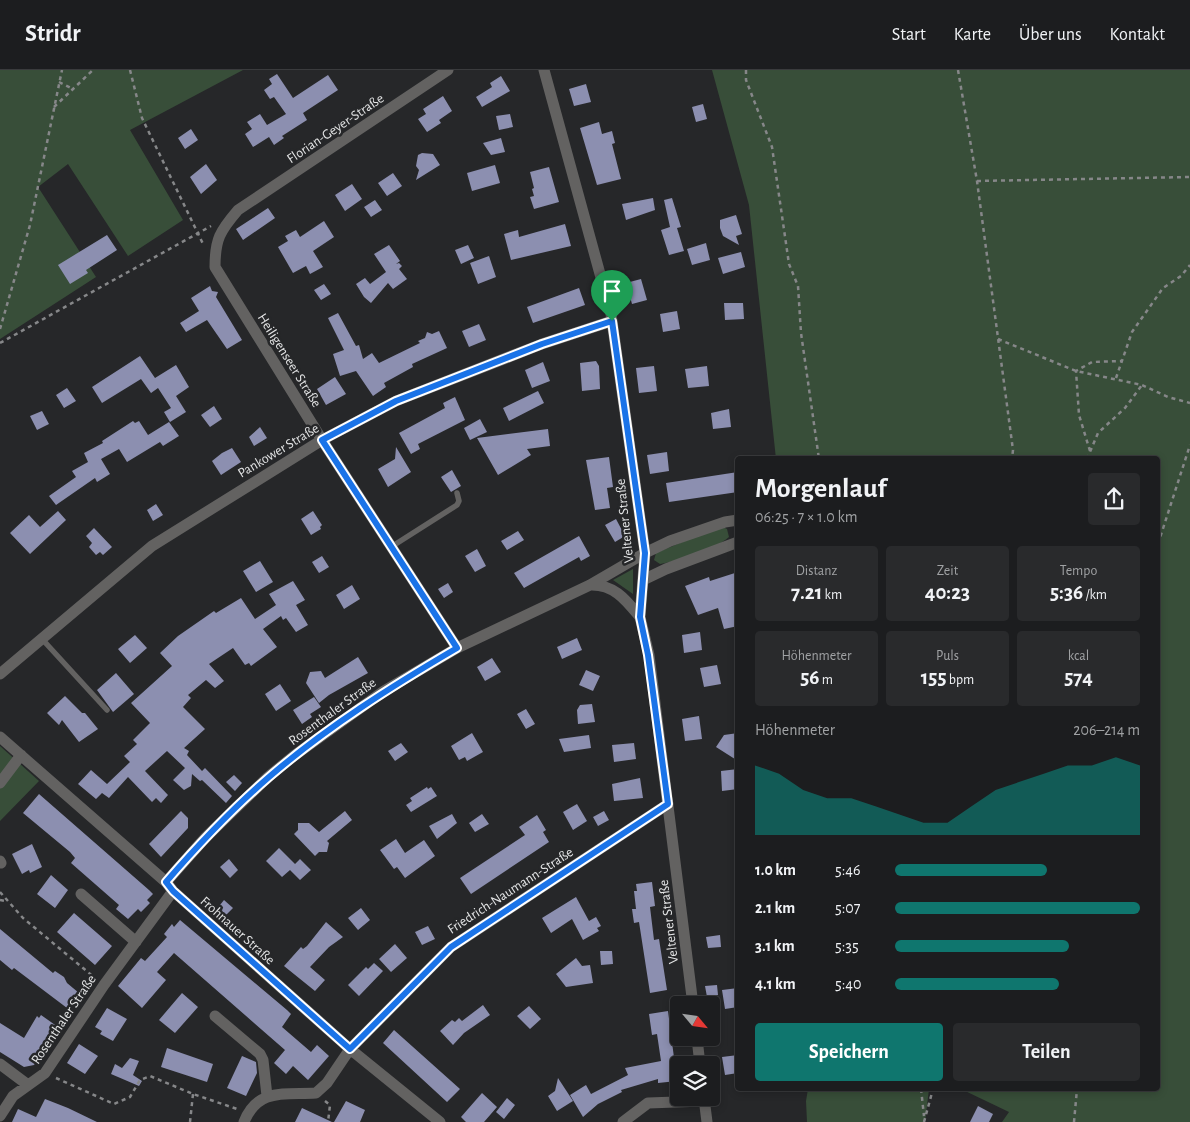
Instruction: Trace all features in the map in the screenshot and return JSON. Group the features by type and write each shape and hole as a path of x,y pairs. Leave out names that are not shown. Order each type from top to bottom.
{"street":[{"name":"Florian-Geyer-Straße","path":"215,267 215,248 221,230 238,210 448,70"},
{"name":"Veltener Straße","path":"544,70 612,321 645,553 640,617 648,655 692,996"},
{"name":"Heiligenseer Straße","path":"215,267 322,440 457,648"},
{"name":"Pankower Straße","path":"0,674 152,546 322,440 396,401 542,344 612,321"},
{"name":"Rosenthaler Straße","path":"0,1116 13,1096 45,1073 104,985 136,942 169,887 206,837 295,755 384,691 457,648 590,585 645,553 670,542 735,521"},
{"path":"643,580 666,569 735,543"},
{"path":"590,585 608,586 618,593 640,617"},
{"name":"Frohnauer Straße","path":"0,736 350,1049 440,1122"},
{"path":"0,783 21,755"},
{"name":"Friedrich-Naumann-Straße","path":"316,1093 327,1083 350,1049 451,947 668,804"},
{"path":"81,894 136,942"},
{"path":"215,1016 260,1054 263,1060 266,1096"},
{"name":"Rosenthaler Straße","path":"0,1064 28,1085"},
{"path":"246,1118 266,1096 316,1093"},
{"path":"623,1122 648,1103 670,1101"},
{"path":"705,1106 707,1122"}],"lane":[{"path":"391,547 457,505 459,501 457,493"},
{"path":"42,639 107,710"}],"path":[{"path":"0,329 30,224 62,70"},
{"path":"54,107 93,70"},
{"path":"130,70 142,118 215,267"},
{"path":"746,70 746,80 772,147 790,264 798,286 801,333 819,456"},
{"path":"958,70 977,182 1012,456"},
{"path":"59,82 73,89"},
{"path":"977,182 1190,177"},
{"path":"0,343 214,224"},
{"path":"1116,378 1132,332 1163,288 1181,276 1190,265"},
{"path":"998,339 1076,371 1142,384 1168,397 1190,403"},
{"path":"1076,371 1092,362 1123,361"},
{"path":"1076,371 1079,415 1090,451"},
{"path":"1089,456 1098,433 1125,408 1142,384"},
{"path":"1160,538 1190,445"},
{"path":"0,892 6,901 104,985"},
{"path":"0,900 6,901"},
{"path":"45,1073 111,1103 132,1096 140,1080 150,1076 246,1118"},
{"path":"921,1091 924,1121"},
{"path":"924,1121 932,1091"},
{"path":"1074,1122 1077,1091"},
{"path":"316,1093 330,1105 328,1122"},
{"path":"190,1122 193,1094"}],"green space":[{"path":"0,70 243,70 130,130 183,220 128,256 68,164 38,187 96,277 0,339"},
{"path":"712,70 1190,70 1190,1122 1002,1122 1009,1112 965,1091 1160,1091 1160,456 776,456 749,205"},
{"path":"721,526 727,529 729,537 714,547 687,558 660,564 654,560 656,553"},
{"path":"633,569 633,594 613,580"},
{"path":"0,746 39,781 0,821"},
{"path":"808,1091 929,1091 925,1122 807,1122"}],"building":[{"path":"277,74 293,98 328,75 338,90 303,113 307,120 282,136 284,138 274,145 269,137 253,147 245,134 252,129 247,122 260,114 267,125 286,114 274,97 270,99 264,90 272,84 269,79"},
{"path":"501,76 510,91 482,107 476,97 492,87 490,83"},
{"path":"586,84 591,102 574,106 569,89"},
{"path":"443,96 452,111 439,120 441,123 427,132 418,119 426,114 423,109"},
{"path":"703,104 707,119 696,122 692,107"},
{"path":"510,114 513,127 499,130 496,116"},
{"path":"599,122 602,134 612,131 615,143 612,144 621,179 597,185 580,128"},
{"path":"191,129 198,140 185,149 178,138"},
{"path":"501,138 505,152 491,155 483,143"},
{"path":"422,153 433,154 440,165 416,180 419,170 416,166 418,155"},
{"path":"206,164 217,180 201,194 190,177"},
{"path":"495,165 500,183 472,191 467,173"},
{"path":"549,167 559,202 534,209 530,197 534,196 532,189 534,188 530,172"},
{"path":"393,173 402,186 387,196 378,183"},
{"path":"352,184 362,199 345,211 335,195"},
{"path":"653,198 655,210 626,220 622,204"},
{"path":"672,198 681,227 677,228 684,251 669,255 661,230 670,227 664,200"},
{"path":"375,200 382,210 371,217 364,207"},
{"path":"268,208 275,218 243,240 236,229"},
{"path":"736,215 742,234 736,236 739,245 723,236 720,228 720,220"},
{"path":"324,221 334,237 313,251 323,267 310,274 306,266 293,273 278,247 288,241 285,236 296,230 300,237"},
{"path":"565,224 571,246 511,260 504,234 518,230 519,237"},
{"path":"107,235 117,250 86,270 88,273 70,284 58,265"},
{"path":"706,243 710,260 692,265 687,249"},
{"path":"389,245 400,261 396,264 399,263 402,266 399,269 407,279 393,289 388,283 371,303 364,297 356,284 365,278 370,284 386,272 374,254"},
{"path":"468,245 474,258 461,264 455,250"},
{"path":"741,252 745,267 723,274 718,258"},
{"path":"489,256 496,277 478,284 470,263"},
{"path":"641,279 647,300 632,304 626,283"},
{"path":"324,284 331,294 321,300 314,290"},
{"path":"210,286 212,291 218,292 216,297 242,340 227,349 207,320 186,332 180,323 199,311 191,298"},
{"path":"579,288 585,305 533,323 527,307"},
{"path":"724,303 743,303 744,319 725,320"},
{"path":"677,311 680,329 663,332 660,314"},
{"path":"338,313 356,346 359,345 363,359 372,353 379,363 420,343 418,341 425,338 427,332 432,334 439,331 447,348 412,364 413,367 384,383 386,387 373,396 356,371 340,376 333,354 344,350 328,318"},
{"path":"479,324 486,340 469,347 462,331"},
{"path":"140,356 155,378 176,365 189,387 176,396 186,412 170,422 164,412 171,408 158,388 151,393 141,379 102,403 92,387"},
{"path":"596,361 599,366 600,389 582,391 580,363"},
{"path":"543,362 550,381 532,388 525,370"},
{"path":"654,366 657,391 639,393 636,368"},
{"path":"707,366 709,386 688,388 685,369"},
{"path":"335,377 346,394 326,405 317,389"},
{"path":"67,388 76,401 64,408 56,395"},
{"path":"538,391 544,403 509,421 503,408"},
{"path":"455,397 465,420 418,444 420,449 411,454 399,433 445,408 443,403"},
{"path":"214,406 222,419 210,427 201,415"},
{"path":"729,409 731,427 713,429 711,413"},
{"path":"42,411 49,424 37,430 30,416"},
{"path":"480,419 487,432 470,440 464,428"},
{"path":"133,421 135,423 139,421 148,435 169,422 179,436 163,446 160,442 127,462 119,449 101,459 110,474 97,482 95,478 56,505 49,496 76,477 72,471 88,462 84,453 103,443 102,441"},
{"path":"260,427 267,438 254,446 249,437"},
{"path":"548,429 550,446 527,449 531,455 498,475 477,438"},
{"path":"396,447 411,472 388,487 378,469 395,459"},
{"path":"232,448 241,462 221,475 212,461"},
{"path":"667,452 669,471 650,474 647,455"},
{"path":"609,457 613,487 607,488 610,508 595,510 586,460"},
{"path":"452,470 461,486 451,492 441,477"},
{"path":"735,472 735,492 669,502 666,483"},
{"path":"156,504 163,515 153,521 147,510"},
{"path":"58,511 66,520 30,554 10,533 29,515 40,527"},
{"path":"313,511 322,525 321,529 311,535 301,519"},
{"path":"616,519 625,536 615,542 605,525"},
{"path":"94,528 112,547 103,555 100,552 96,555 89,547 92,543 86,536"},
{"path":"518,531 524,540 507,550 501,541"},
{"path":"579,536 590,556 581,561 579,557 524,588 514,573"},
{"path":"477,549 486,566 475,572 465,556"},
{"path":"322,556 329,567 319,573 312,562"},
{"path":"260,561 273,582 256,592 243,571"},
{"path":"735,573 735,627 724,629 718,608 698,615 685,586 709,577 710,581"},
{"path":"293,581 305,600 296,605 308,625 296,632 286,618 283,620 281,616 263,629 277,647 251,666 249,663 245,665 233,648 209,664 224,681 215,688 206,680 188,695 191,698 183,707 205,729 184,748 189,751 187,755 202,771 205,768 232,796 226,803 202,780 200,781 192,774 191,786 184,790 173,780 185,768 167,751 145,771 168,795 161,803 156,798 152,802 128,777 109,798 102,793 96,799 78,784 91,770 107,784 130,762 124,756 137,744 133,740 150,723 131,703 172,666 160,653 178,636 214,611 216,613 241,598 255,619 276,605 269,594"},
{"path":"448,583 453,592 444,598 438,589"},
{"path":"352,585 360,599 344,609 336,595"},
{"path":"700,632 702,650 684,653 682,635"},
{"path":"135,635 147,648 130,663 118,649"},
{"path":"577,638 582,650 562,659 557,647"},
{"path":"358,657 368,673 329,695 319,703 306,683 310,672 321,671 325,678"},
{"path":"492,658 501,672 485,681 477,667"},
{"path":"717,665 721,684 704,687 700,668"},
{"path":"586,670 600,676 593,691 579,685"},
{"path":"116,673 134,694 113,712 97,690"},
{"path":"280,684 291,701 276,711 265,694"},
{"path":"65,696 82,713 85,713 98,729 79,742 62,720 59,725 47,713"},
{"path":"314,697 321,707 310,714 312,717 302,724 293,710"},
{"path":"592,704 595,722 578,724 577,710 580,705"},
{"path":"526,709 535,724 526,729 517,714"},
{"path":"699,716 702,739 685,741 682,719"},
{"path":"472,733 483,752 467,761 465,757 459,760 451,746"},
{"path":"735,733 735,759 716,747 724,735"},
{"path":"589,735 591,748 564,752 559,739"},
{"path":"401,743 408,752 395,761 388,751"},
{"path":"634,743 636,759 614,762 612,745"},
{"path":"735,769 735,789 722,791 721,771"},
{"path":"234,775 242,783 235,791 226,782"},
{"path":"640,778 643,798 614,801 612,784"},
{"path":"427,787 428,789 431,787 437,796 411,812 406,805 412,801 410,798"},
{"path":"39,794 153,894 147,900 150,903 141,912 138,909 128,919 116,909 119,905 71,863 75,858 70,852 23,813"},
{"path":"577,804 587,821 573,830 563,812"},
{"path":"181,811 188,818 188,828 161,857 149,844"},
{"path":"345,811 352,820 327,841 329,843 327,852 319,852 315,856 294,834 298,830 298,823 309,823 319,832"},
{"path":"604,811 609,820 598,826 593,817"},
{"path":"452,814 457,823 437,839 429,826"},
{"path":"482,814 489,824 475,832 469,823"},
{"path":"537,815 546,830 543,832 549,842 471,894 460,878 525,835 519,827"},
{"path":"396,839 405,853 424,840 435,856 405,878 397,867 394,869 380,850"},
{"path":"32,844 42,867 30,873 29,870 22,874 12,854"},
{"path":"279,848 295,864 300,859 311,870 300,880 290,870 282,877 266,861"},
{"path":"229,859 238,870 230,878 220,867"},
{"path":"51,875 68,890 55,908 37,894"},
{"path":"652,882 655,906 650,907 654,940 659,939 667,990 650,993 639,922 634,923 632,909 636,909 634,891 637,891 636,884"},
{"path":"576,897 589,921 596,917 601,926 597,928 599,931 583,940 572,919 551,933 542,918"},
{"path":"224,900 233,908 224,917 216,910"},
{"path":"361,908 370,920 358,930 348,918"},
{"path":"74,913 112,946 95,965 57,932"},
{"path":"180,920 291,1014 282,1027 311,1052 317,1045 329,1056 308,1080 293,1066 286,1074 274,1063 285,1050 174,953 157,972 166,980 142,1008 118,986 141,958 145,961 167,937 164,934 172,924 174,927"},
{"path":"326,922 343,937 329,947 310,967 325,980 315,991 284,966 301,947 303,949 307,946"},
{"path":"428,926 435,939 422,945 415,932"},
{"path":"0,929 53,973 55,971 64,977 67,983 79,993 67,1008 14,968 12,970 0,960"},
{"path":"720,935 721,947 708,948 706,937"},
{"path":"395,944 407,958 391,972 379,959"},
{"path":"600,951 612,951 613,964 601,965"},
{"path":"576,958 582,966 590,965 593,983 566,987 556,974"},
{"path":"374,963 383,971 359,996 348,985 366,967 368,969"},
{"path":"717,985 718,995 707,996 705,986"},
{"path":"735,988 735,1007 725,1009 722,990"},
{"path":"182,993 198,1007 175,1033 159,1020"},
{"path":"483,1005 490,1015 464,1033 453,1045 440,1031 452,1020 455,1022 459,1018 462,1021"},
{"path":"529,1006 541,1019 530,1029 517,1016"},
{"path":"107,1008 127,1019 113,1041 100,1034 102,1031 95,1027"},
{"path":"668,1011 670,1046 672,1046 674,1056 670,1056 670,1082 658,1083 658,1079 621,1090 622,1092 598,1104 583,1117 570,1095 586,1085 591,1094 628,1075 625,1068 661,1061 657,1034 652,1035 649,1014"},
{"path":"41,1015 58,1027 58,1031 34,1065 24,1067 0,1052 0,1023 24,1038 37,1016 39,1018"},
{"path":"394,1030 460,1089 447,1102 383,1043"},
{"path":"79,1044 98,1056 85,1074 67,1063"},
{"path":"167,1048 213,1064 207,1082 161,1067"},
{"path":"735,1055 735,1073 725,1075 722,1057"},
{"path":"242,1056 256,1062 257,1073 246,1096 227,1088"},
{"path":"130,1058 139,1061 133,1075 142,1081 139,1086 111,1074 115,1064 122,1068"},
{"path":"558,1078 573,1101 557,1111 548,1096 555,1091"},
{"path":"482,1093 497,1107 484,1122 466,1122 461,1117"},
{"path":"507,1098 515,1105 504,1119 496,1112"},
{"path":"45,1099 97,1122 12,1122 18,1109 36,1117"},
{"path":"346,1101 365,1110 360,1122 334,1122"},
{"path":"978,1106 993,1114 989,1122 970,1122"},
{"path":"302,1108 332,1122 295,1122"}],"route":[{"path":"612,321 645,553 640,617 648,655 668,804 451,947 350,1049 173,891 166,882 206,837 295,755 352,716 384,691 457,648 322,440 396,401 596,324 612,321"}]}
